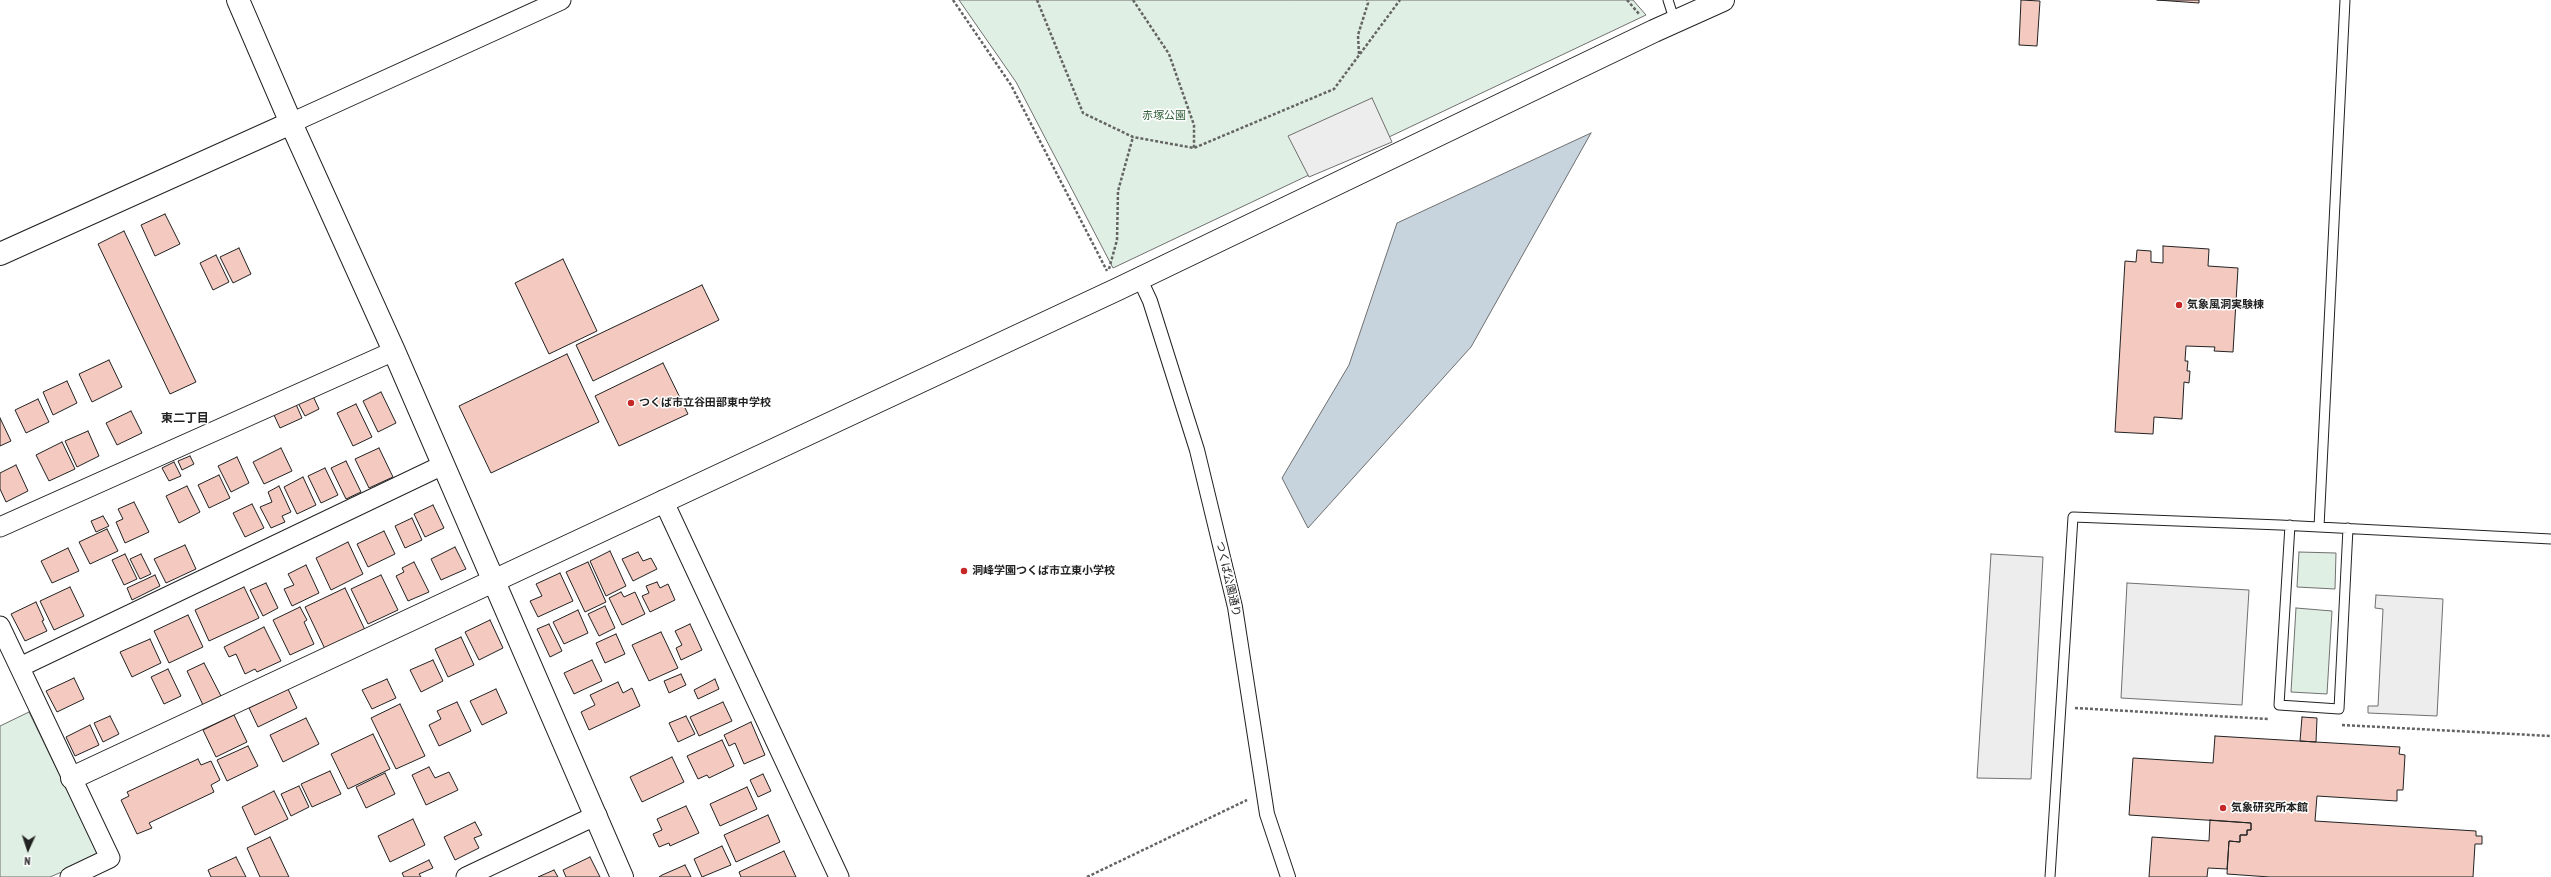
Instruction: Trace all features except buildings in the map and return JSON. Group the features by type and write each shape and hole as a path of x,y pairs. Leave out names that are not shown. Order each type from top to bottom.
{"street":[{"path":"238,0 291,123 394,351 493,582 597,815 622,877"},
{"path":"0,254 561,0"},
{"path":"72,778 1118,288 1724,0"},
{"name":"つくば公園通り","path":"1143,286 1150,301 1197,450 1235,607 1267,814 1288,877"},
{"path":"0,527 394,351"},
{"path":"20,667 443,465"},
{"path":"663,500 839,877"},
{"path":"0,626 110,858 70,877"},
{"path":"466,877 597,815"}],"lane":[{"path":"1668,0 1675,22"},
{"path":"2319,527 2345,0"},
{"path":"2050,877 2073,517 2290,525 2551,539"},
{"path":"2290,525 2279,705 2339,709 2348,528"}],"path":[{"path":"953,0 1010,85 1108,274 1117,240 1118,192 1134,137"},
{"path":"1037,0 1083,113 1134,137 1194,148 1334,89 1400,0"},
{"path":"1133,0 1169,54 1194,125 1194,148"},
{"path":"1359,55 1358,35 1368,3 1367,0"},
{"path":"1627,0 1646,21"},
{"path":"2061,707 2269,719"},
{"path":"2340,725 2551,736"},
{"path":"1087,877 1250,798 1267,814"}],"green space":[{"name":"赤塚公園","path":"959,0 1633,0 1646,15 1113,268 1016,82"},
{"path":"2299,552 2336,553 2335,589 2297,587"},
{"path":"2296,608 2332,611 2327,694 2291,692"},
{"path":"29,712 99,856 50,877 0,877 0,726"}],"shaded area":[{"path":"1372,98 1392,142 1309,177 1288,136"},
{"path":"1591,133 1471,347 1308,528 1282,478 1349,365 1397,223"},
{"path":"1991,554 2043,557 2031,779 1977,778"},
{"path":"2127,583 2249,590 2242,705 2121,698"},
{"path":"2376,595 2443,599 2437,716 2368,713 2368,706 2378,706 2383,609 2375,608"}],"place":[{"name":"気象風洞実験棟","path":"2179,305"},
{"name":"つくば市立谷田部東中学校","path":"631,403"},
{"name":"洞峰学園つくば市立東小学校","path":"964,571"},
{"name":"気象研究所本館","path":"2223,808"}],"district":[{"name":"東二丁目","path":"185,419"}]}
